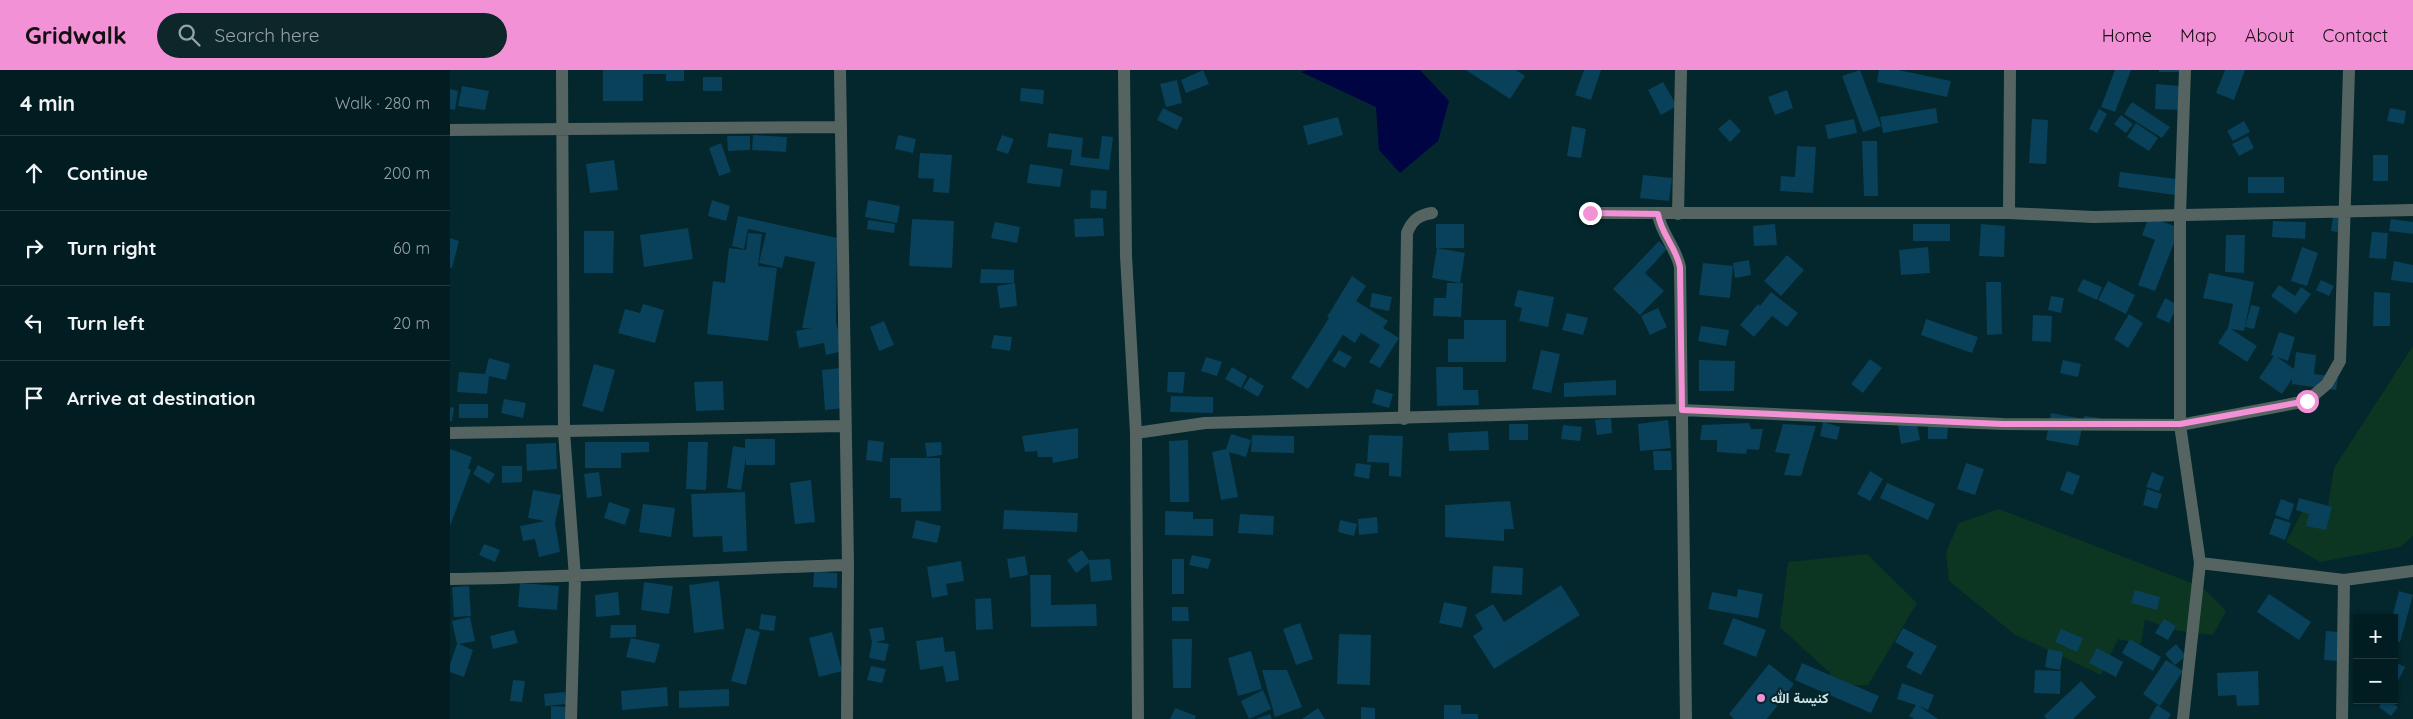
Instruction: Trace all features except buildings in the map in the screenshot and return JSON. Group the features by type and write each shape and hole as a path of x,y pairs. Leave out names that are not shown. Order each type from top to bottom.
{"street":[{"path":"562,70 564,432 575,577 571,719"},
{"path":"840,70 844,426 848,565 847,719"},
{"path":"1124,70 1126,256 1136,433 1138,719"},
{"path":"1678,214 1681,70"},
{"path":"2009,213 2010,70"},
{"path":"2183,719 2200,563 2180,424 2180,216 2185,70"},
{"path":"1136,433 1205,423 1682,410 2002,424 2180,424 2307,401 2327,384 2340,361 2349,70"},
{"path":"450,130 840,127"},
{"path":"1590,213 2009,213 2093,217 2344,210 2413,210"},
{"path":"1404,419 1408,232 1418,217 1432,213"},
{"path":"1658,214 1660,226 1674,247 1680,267 1686,719"},
{"path":"450,433 844,426"},
{"path":"2200,563 2344,580 2413,571"},
{"path":"450,579 575,577 700,569 848,565"},
{"path":"2342,719 2344,580"}],"green space":[{"path":"2413,346 2413,536 2400,547 2320,562 2286,542 2303,510 2328,506 2334,468"},
{"path":"1999,509 2202,587 2226,611 2213,635 2172,630 2145,619 2141,644 2118,639 2101,675 2014,634 1949,581 1946,552 1959,523"},
{"path":"1867,554 1917,603 1868,685 1828,686 1830,673 1780,627 1788,562"}],"shaded area":[{"path":"1308,70 1420,70 1449,101 1438,141 1400,173 1379,150 1376,107 1301,72"}],"place":[{"name":"كنيسة الله","path":"1761,698"}],"route":[{"path":"1590,213 1658,214 1660,226 1674,247 1680,267 1682,410 2002,424 2180,424 2307,401"}]}
